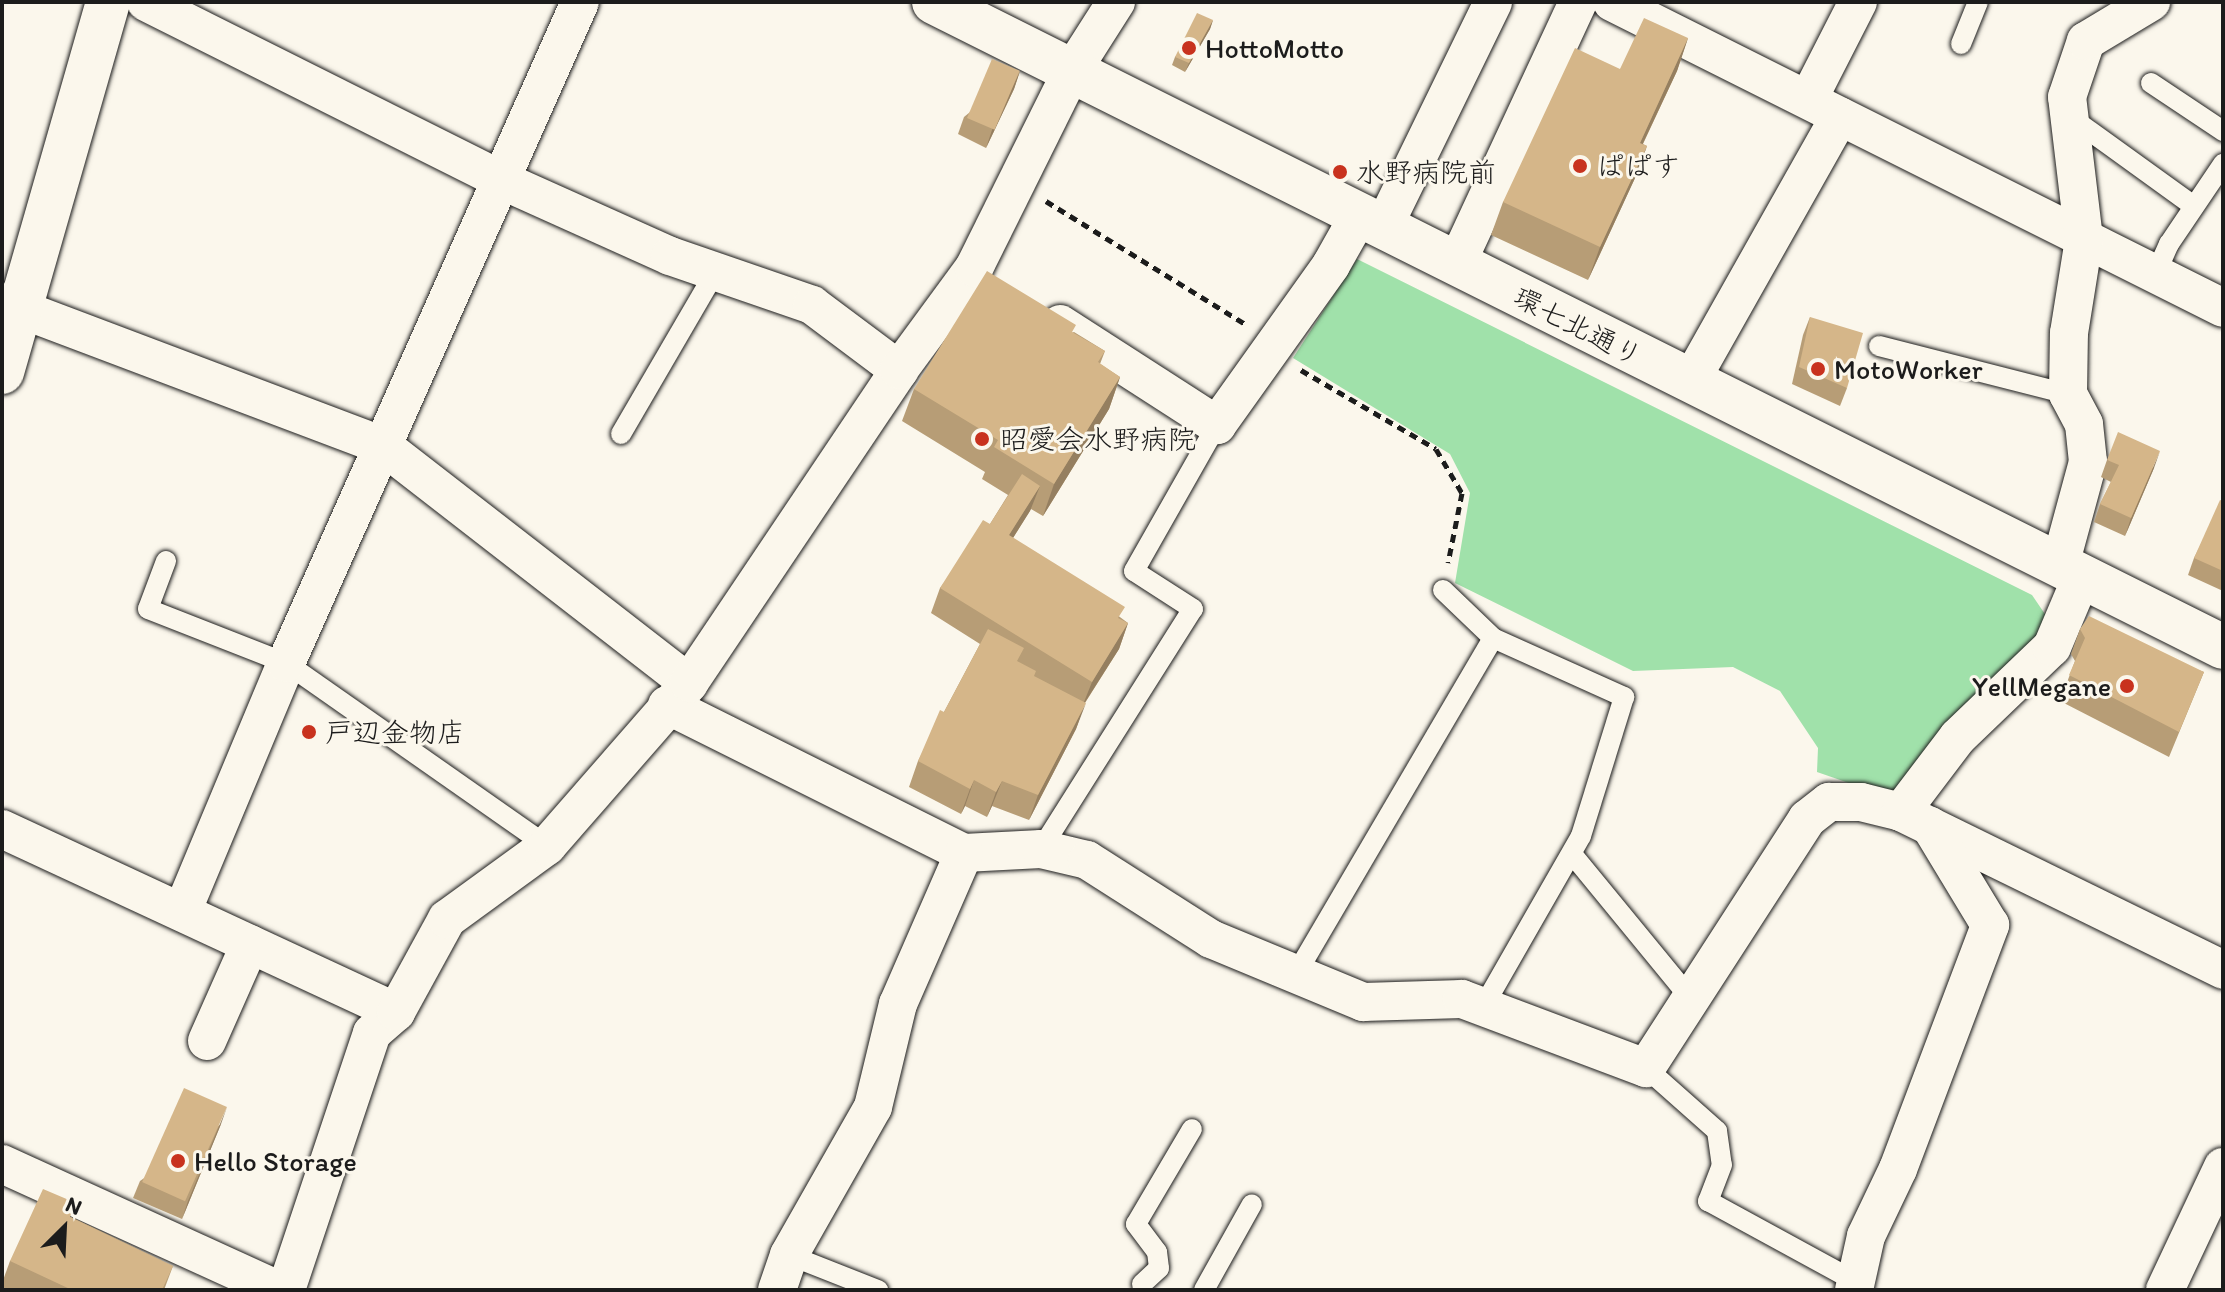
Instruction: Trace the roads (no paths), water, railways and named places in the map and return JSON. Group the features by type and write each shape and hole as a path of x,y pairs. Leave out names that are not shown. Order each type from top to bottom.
{"street":[{"path":"2,372 11,306 108,2"},
{"path":"146,2 501,180 670,256 812,305 899,370"},
{"path":"182,912 286,663 580,2"},
{"name":"環七北通り","path":"934,2 2223,647"},
{"path":"286,1290 356,1071 372,1033 396,1012 447,919 547,846 678,694 899,370 999,285 1072,71 1116,2"},
{"path":"999,285 1217,425 1331,265 1371,222 1493,2"},
{"path":"1456,265 1578,2"},
{"path":"1612,2 2223,308"},
{"path":"1690,382 1824,107 1858,2"},
{"path":"1916,819 1958,737 2052,647 2071,571 2088,462 2084,424 2068,394 2069,333 2084,239 2067,97 2086,41 2151,2"},
{"path":"11,306 383,446 678,694 964,853 1041,849 1087,860 1211,939 1363,1002 1462,999 1646,1068 1807,819 1829,802 1861,802 1916,819 2223,970"},
{"path":"1854,1286 1866,1236 1898,1169 1990,925 1916,819"},
{"path":"2,829 396,1012"},
{"path":"783,1273 873,1107 898,1004 964,853"},
{"path":"207,1041 250,944"},
{"path":"2,1164 279,1290"},
{"path":"2165,1290 2223,1167"}],"lane":[{"path":"1961,44 1978,2"},
{"path":"2151,83 2223,131"},
{"path":"2069,116 2194,206"},
{"path":"2156,273 2194,206 2223,164"},
{"path":"621,434 716,271"},
{"path":"1879,346 2068,394"},
{"path":"1041,849 1193,609 1134,571 1217,425"},
{"path":"166,561 148,609 286,663 547,846"},
{"path":"1443,590 1493,638 1624,697 1572,854 1483,1007"},
{"path":"1296,974 1493,638"},
{"path":"1572,854 1692,1000"},
{"path":"1646,1068 1717,1131 1722,1165 1708,1201 1854,1286"},
{"path":"1145,1288 1159,1268 1157,1252 1136,1224 1192,1129"},
{"path":"1204,1290 1252,1204"},
{"path":"783,1273 878,1290"}],"place":[{"name":"HottoMotto","path":"1189,48"},
{"name":"ぱぱす","path":"1580,166"},
{"name":"水野病院前","path":"1340,172"},
{"name":"MotoWorker","path":"1818,369"},
{"name":"昭愛会水野病院","path":"982,439"},
{"name":"YellMegane","path":"2127,686"},
{"name":"戸辺金物店","path":"309,732"},
{"name":"Hello Storage","path":"178,1161"}]}
